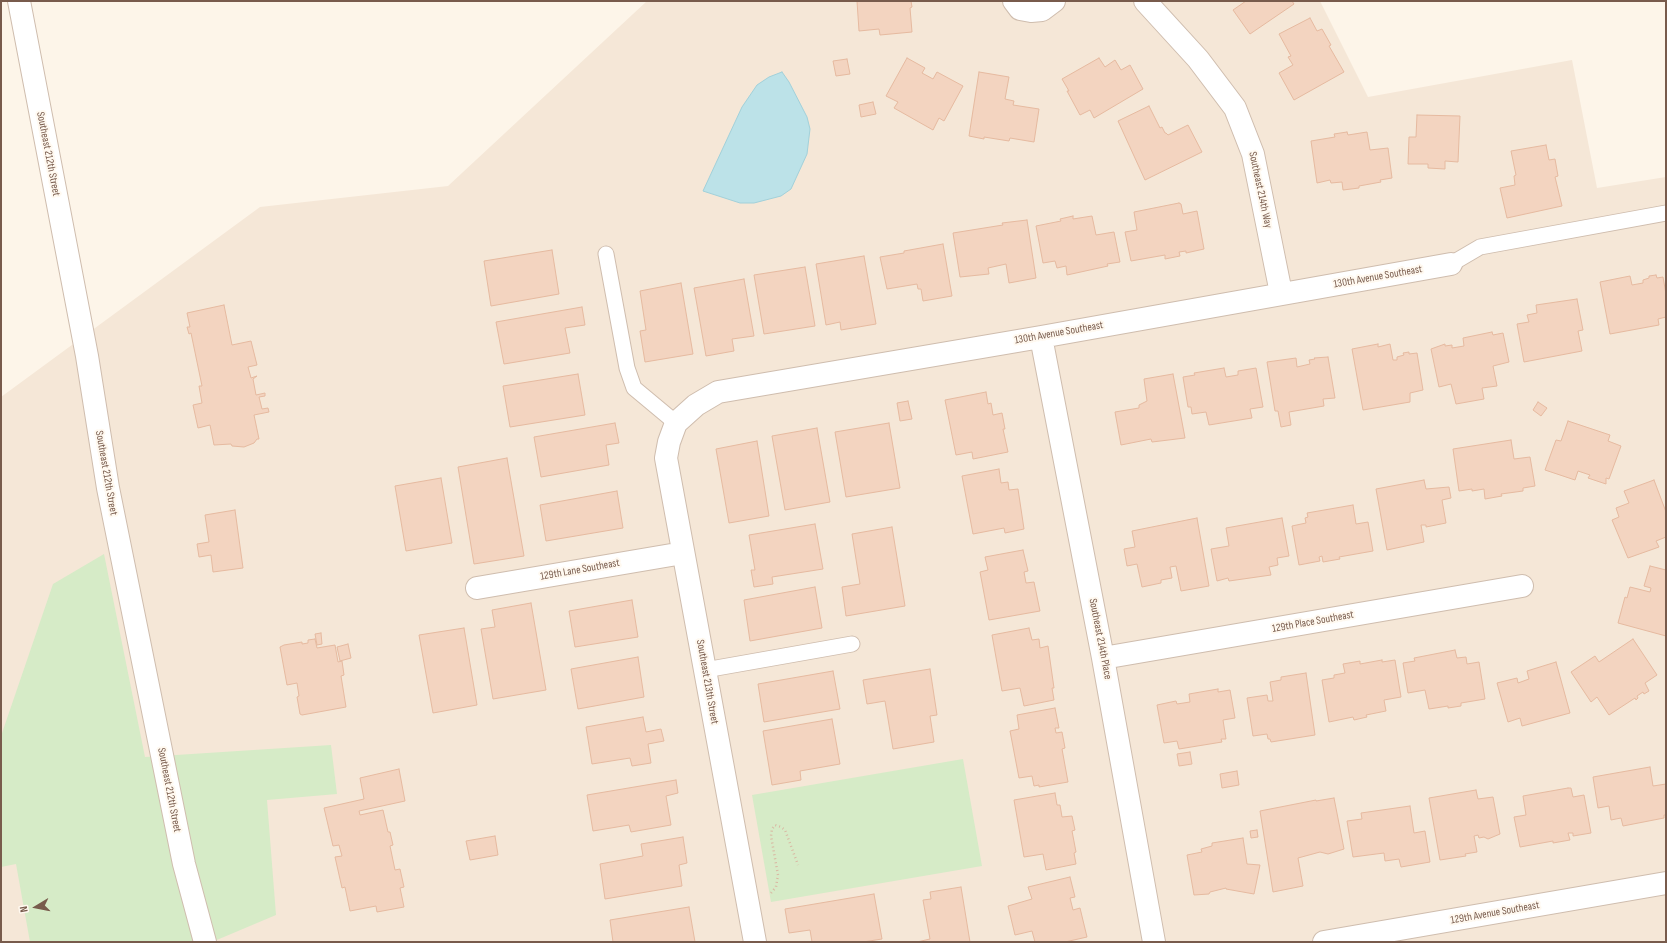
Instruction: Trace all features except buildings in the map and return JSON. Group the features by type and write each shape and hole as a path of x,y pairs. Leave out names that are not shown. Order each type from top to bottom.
{"street":[{"name":"Southeast 212th Street","path":"19,1 86,349 108,488 184,864 205,942"},
{"path":"1014,1 1020,9 1031,12 1042,10 1054,1"},
{"name":"Southeast 214th Way","path":"1145,1 1198,59 1236,108 1253,154 1281,293"},
{"name":"130th Avenue Southeast","path":"676,423 696,405 718,392 1041,337 1281,293 1451,264"},
{"name":"Southeast 214th Place","path":"1041,337 1103,658 1154,942"},
{"name":"Southeast 213th Street","path":"676,423 669,442 666,458 755,942"},
{"name":"129th Lane Southeast","path":"477,588 683,553"},
{"name":"129th Place Southeast","path":"1103,658 1522,586"},
{"name":"129th Avenue Southeast","path":"1324,942 1666,883"}],"lane":[{"path":"1451,264 1480,247 1666,213"},
{"path":"606,254 627,368 634,388 676,423"},
{"path":"705,670 852,644"}],"path":[{"path":"748,902 772,892 776,887 778,874 771,836 772,829 775,825 781,826 785,830 798,865"}],"shaded area":[{"path":"647,1 1320,1 1368,97 1572,60 1597,188 1666,177 1666,942 1,942 1,397 260,207 448,186"}],"green space":[{"path":"104,554 145,757 331,745 337,794 267,800 276,915 212,942 30,942 16,864 1,867 1,736 53,584"},
{"path":"963,759 982,866 771,902 752,795"}],"water":[{"path":"782,72 789,82 807,117 810,129 807,154 791,189 781,196 754,203 740,203 703,191 742,107 757,85 769,77"}]}
